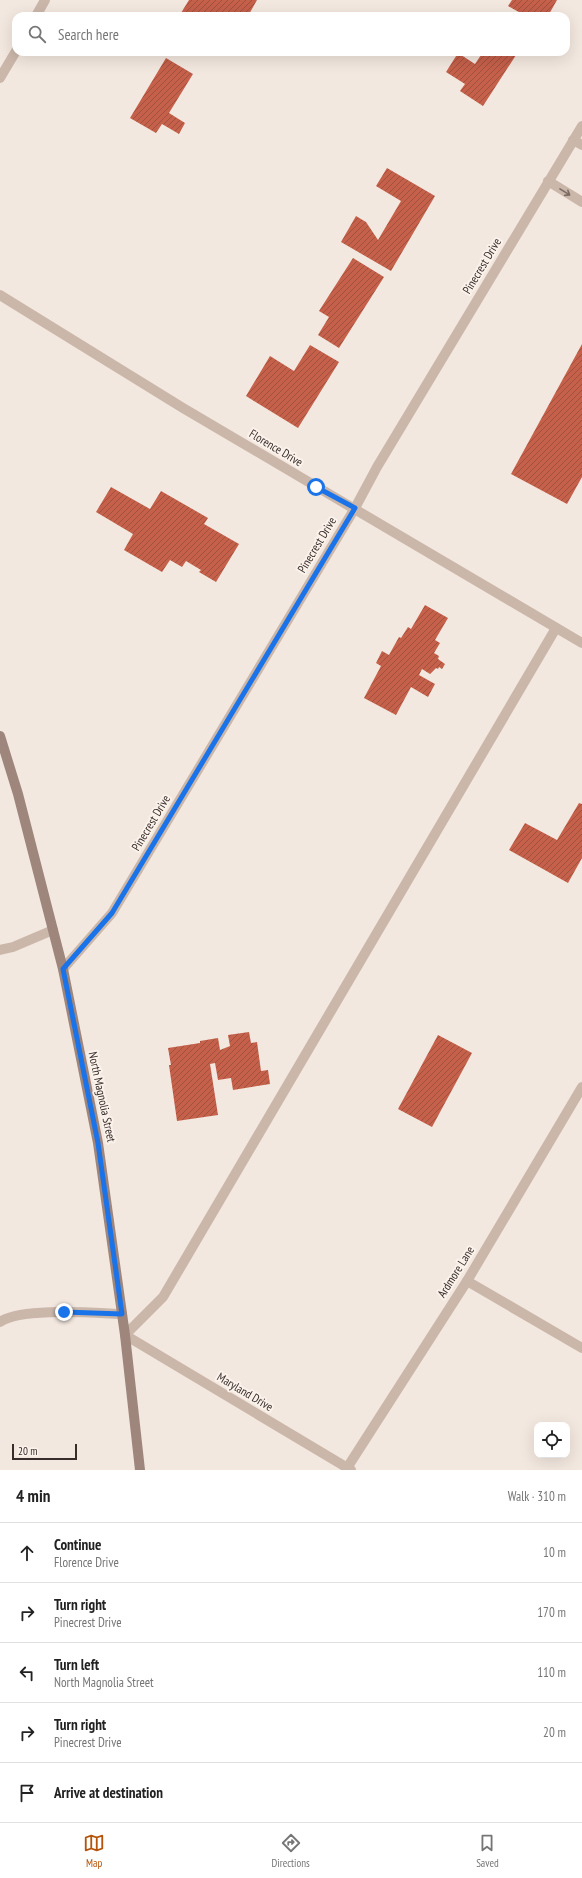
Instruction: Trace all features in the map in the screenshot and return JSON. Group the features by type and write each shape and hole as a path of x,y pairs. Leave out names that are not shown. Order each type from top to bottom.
{"street":[{"path":"38,12 45,0"},
{"path":"0,78 13,56"},
{"name":"Pinecrest Drive","path":"63,969 112,913 355,508 381,460 548,181 578,143 582,126"},
{"path":"548,181 582,202"},
{"name":"Florence Drive","path":"0,295 183,408 316,487 355,508 582,644"},
{"path":"125,1335 163,1297 556,628"},
{"name":"North Magnolia Street","path":"0,736 18,794 63,969 98,1143 125,1335 140,1470"},
{"path":"0,950 13,947 53,930"},
{"name":"Ardmore Lane","path":"349,1469 467,1281 582,1087"},
{"path":"467,1281 582,1348"},
{"path":"0,1322 5,1318 34,1313 64,1312 122,1314"},
{"name":"Maryland Drive","path":"125,1335 349,1469"}],"building":[{"path":"189,0 257,0 250,12 182,12"},
{"path":"512,0 557,0 550,12 519,12 508,6"},
{"path":"456,56 463,56 475,64 480,56 515,56 483,106 460,91 465,84 446,72"},
{"path":"166,58 193,74 169,113 185,123 179,134 162,124 156,133 130,118"},
{"path":"387,168 435,196 391,271 341,242 356,216 366,222 378,240 401,201 376,186"},
{"path":"353,258 384,277 339,348 318,335 329,317 319,311"},
{"path":"582,344 582,477 567,504 511,474"},
{"path":"310,345 339,362 298,428 246,396 270,356 294,371"},
{"path":"111,487 150,509 161,491 208,518 204,524 239,544 216,582 199,572 201,570 186,561 182,567 170,560 162,572 124,550 133,534 96,512"},
{"path":"425,605 448,618 435,640 440,643 434,653 439,656 438,659 445,664 442,669 439,667 438,669 436,668 430,674 422,669 419,675 435,684 428,697 411,687 396,715 364,698 381,666 376,663 382,651 389,655 399,637 401,638 408,627 411,629"},
{"path":"579,803 582,804 582,858 568,883 509,850 525,823 557,840"},
{"path":"249,1032 251,1043 257,1042 261,1071 268,1070 270,1084 233,1090 231,1078 218,1080 215,1063 210,1064 218,1115 177,1121 168,1048 200,1043 200,1041 218,1038 220,1050 230,1046 228,1035"},
{"path":"438,1035 472,1053 432,1127 398,1109"}],"route":[{"path":"64,1312 122,1314 98,1143 63,969 112,913 355,508 316,487"}]}
